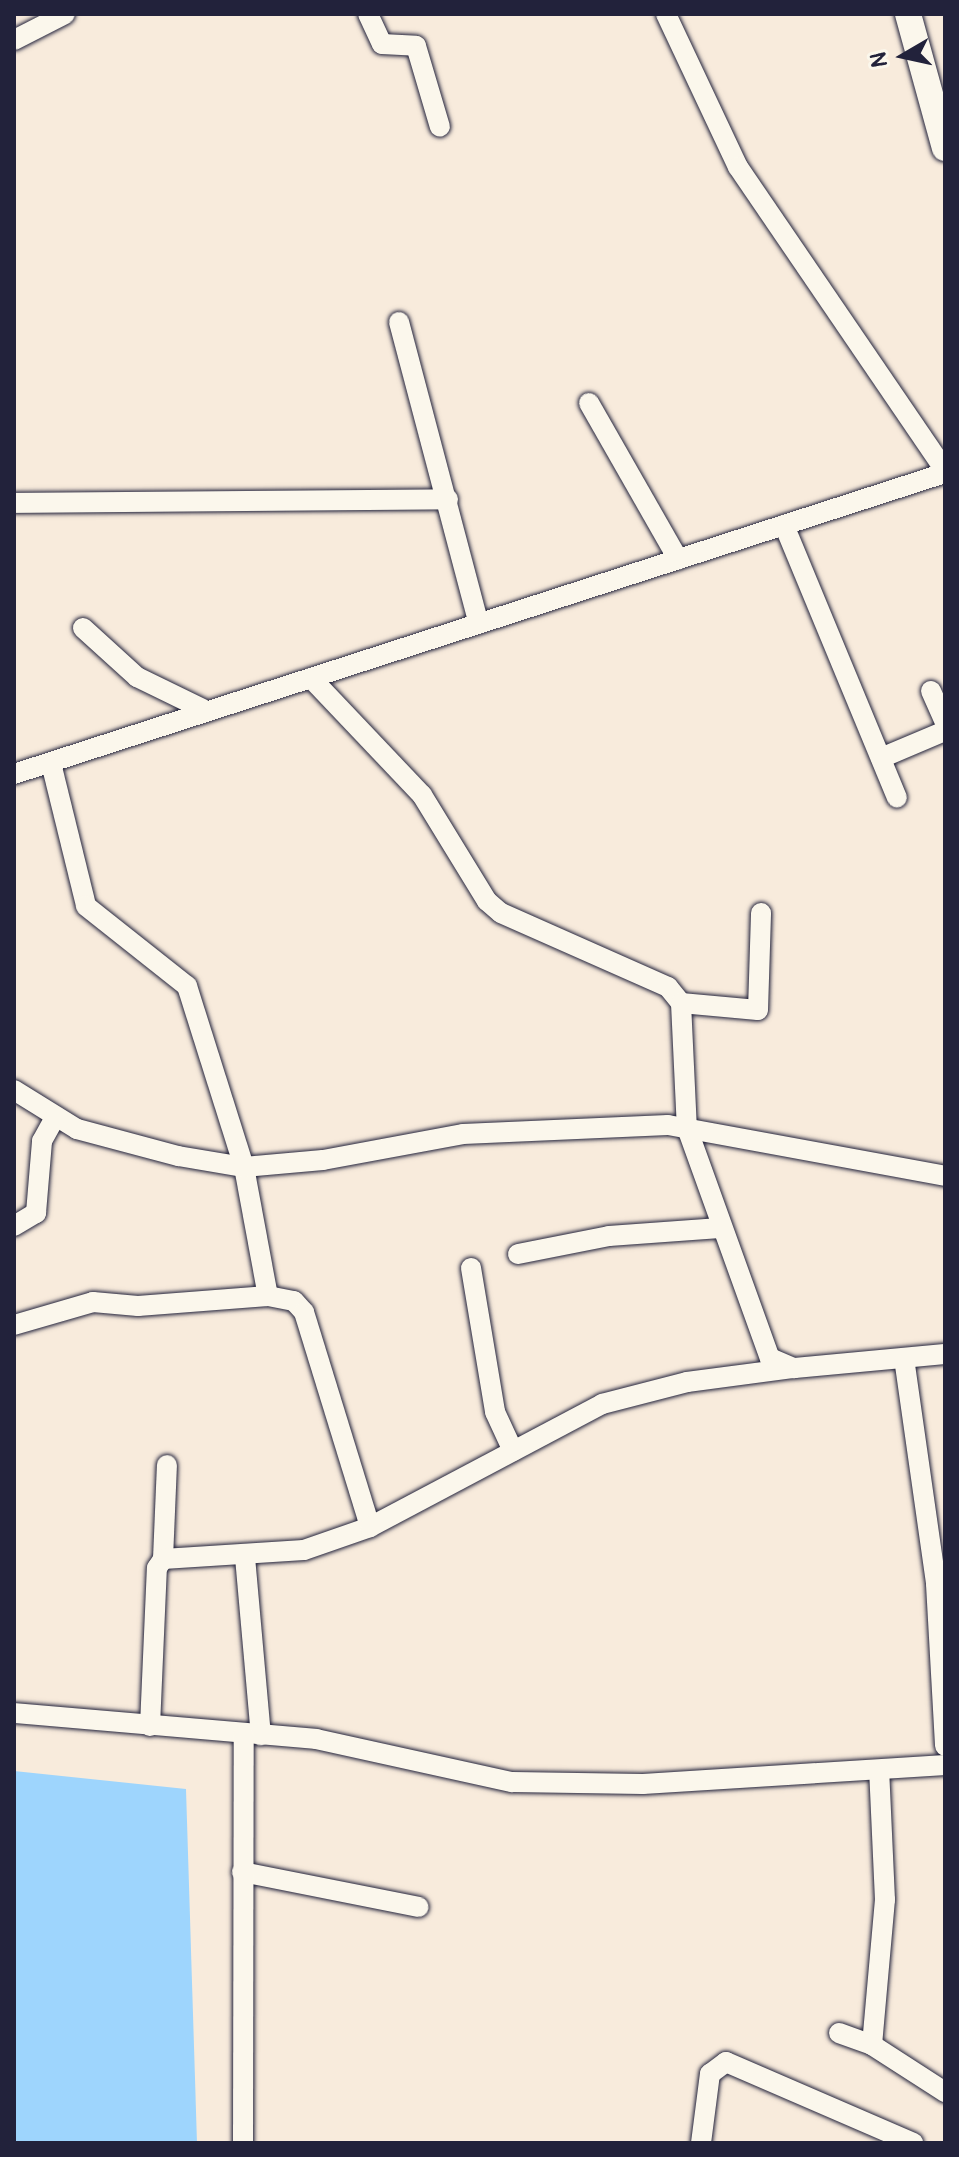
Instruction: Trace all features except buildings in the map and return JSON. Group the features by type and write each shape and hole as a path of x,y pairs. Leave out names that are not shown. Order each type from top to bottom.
{"main road":[{"path":"908,14 945,148"}],"street":[{"path":"14,40 65,14"},
{"path":"368,14 382,44 416,46 440,127"},
{"path":"14,774 203,709 311,678 945,472 738,167 666,14"},
{"path":"399,322 479,624"},
{"path":"589,403 678,559"},
{"path":"14,503 448,499"},
{"path":"784,525 897,798"},
{"path":"83,628 137,677 203,709"},
{"path":"311,678 422,795 487,901 501,913 668,987 681,1003 687,1128 720,1228 770,1358 794,1368"},
{"path":"931,691 945,723"},
{"path":"881,758 945,731"},
{"path":"51,763 86,906 187,986 244,1167 268,1296"},
{"path":"681,1003 758,1010 761,913"},
{"path":"14,1090 54,1119 178,1156 244,1167 535,1127 687,1128 945,1176"},
{"path":"14,1226 36,1213 42,1141 54,1119"},
{"path":"518,1254 609,1236 720,1228"},
{"path":"471,1268 495,1412 513,1451"},
{"path":"14,1325 93,1302 138,1306 268,1296 294,1301 304,1312 370,1527"},
{"path":"163,1559 245,1557 304,1550 370,1527 602,1404 687,1382 945,1354"},
{"path":"904,1358 942,1622 945,1746"},
{"path":"150,1726 157,1568 163,1559 167,1465"},
{"path":"243,2143 242,1872 252,1735 245,1557"},
{"path":"14,1713 316,1739 512,1782 643,1784 945,1765"},
{"path":"872,2045 885,1900 879,1770"},
{"path":"242,1872 419,1907"},
{"path":"839,2033 872,2045 945,2092"},
{"path":"701,2143 710,2074 726,2062 913,2143"}],"water":[{"path":"14,1771 186,1789 197,2143 14,2143"}]}
